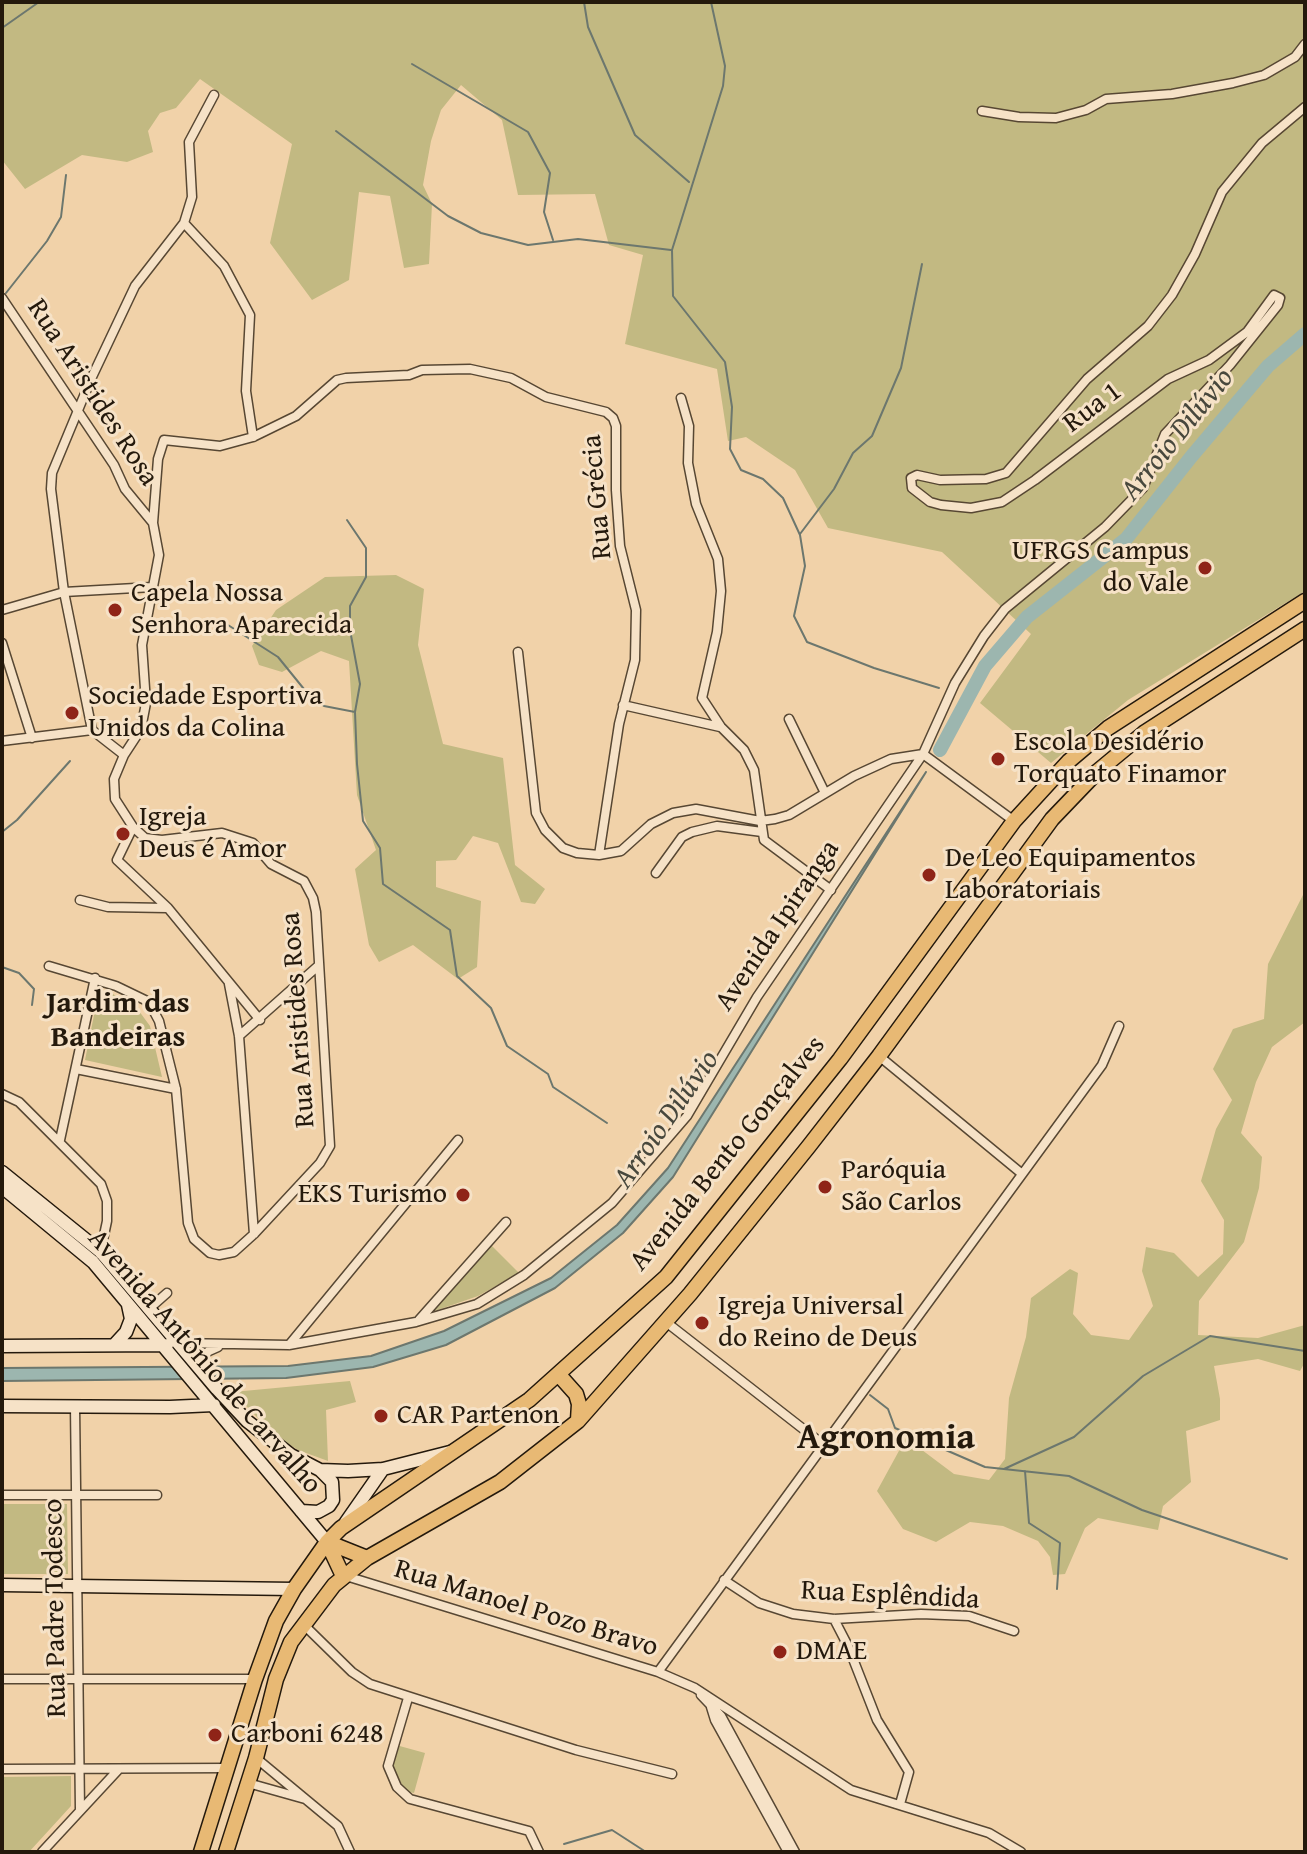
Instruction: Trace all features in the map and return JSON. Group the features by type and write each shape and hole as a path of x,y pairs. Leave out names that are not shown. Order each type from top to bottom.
{"main road":[{"name":"Avenida Bento Gonçalves","path":"201,1852 276,1621 327,1542 341,1528 519,1408 666,1277 840,1059 1014,821 1069,761 1108,728 1305,601"},
{"name":"Avenida Bento Gonçalves","path":"226,1852 256,1758 276,1679 291,1642 302,1624 343,1576 367,1558 500,1482 578,1421 666,1322 879,1056 1048,824 1098,771 1144,733 1305,629"},
{"name":"Avenida Antônio de Carvalho","path":"2,1172 150,1308 217,1389 265,1437 291,1455 320,1470 383,1469 461,1449"},
{"name":"Avenida Antônio de Carvalho","path":"2,1187 97,1257 128,1302 327,1542"},
{"path":"114,1345 126,1332 131,1319 128,1302"},
{"name":"Avenida Ipiranga","path":"2,1346 179,1343"},
{"path":"559,1375 576,1394 578,1421"},
{"path":"2,1406 214,1405"},
{"path":"341,1528 383,1469"},
{"path":"301,1511 318,1512 333,1500 332,1482 320,1470"},
{"path":"327,1542 367,1558"},
{"path":"327,1542 343,1576"},
{"path":"2,1585 294,1589"}],"street":[{"path":"982,111 1019,117 1056,118 1086,110 1106,99 1172,94 1233,83 1264,75 1295,57 1305,44"},
{"path":"124,755 92,730 64,592 51,489 52,473 91,379 135,286 184,223 192,197 189,142 214,95"},
{"name":"Rua 1","path":"923,754 955,683 1005,609 1105,527 1143,488 1165,434 1230,365 1278,305 1280,298 1274,295 1247,332 1209,360 1168,379 1002,502 971,508 941,505 930,502 912,488 911,478 917,475 940,480 986,479 1006,473 1087,379 1148,326 1180,282 1222,192 1262,143 1305,107"},
{"path":"184,223 224,266 251,316 246,391 253,437"},
{"name":"Rua Aristides Rosa","path":"2,298 114,465 125,489 153,523 159,555 142,645 146,703 141,729 124,755 114,779 115,799 133,827 145,838 162,840 222,833 253,843 271,864 304,881 313,898 330,1146 320,1163 234,1252 210,1253 194,1239 188,1223 176,1089"},
{"name":"Rua Grécia","path":"153,523 158,459 164,440 220,446 253,437 296,416 337,380 409,375 422,370 470,369 511,378 546,397 606,412 616,426 620,546 636,610 635,660 623,705 599,855"},
{"path":"681,398 689,426 688,463 696,504 718,559 721,591 717,632 702,698 721,727 744,750 754,770 762,832 768,844 831,890"},
{"path":"2,610 64,592 153,587"},
{"path":"2,643 32,738"},
{"path":"518,652 536,813 545,830 563,848 577,853 599,855 621,851 651,824 673,813 696,809 760,821 789,815 891,759 923,754 1014,821"},
{"path":"623,705 721,727"},
{"path":"789,719 825,793"},
{"path":"2,741 92,730"},
{"name":"Avenida Ipiranga","path":"179,1343 289,1345 416,1322 477,1304 524,1275 612,1203 687,1116 757,997 923,754"},
{"path":"656,873 682,837 692,832 717,826 762,832"},
{"path":"133,827 117,860 168,908 260,1020"},
{"path":"80,900 108,907 168,908"},
{"path":"49,966 95,978 129,992 151,1006 165,1042 176,1089 76,1069"},
{"path":"239,1036 318,966"},
{"path":"60,1140 95,978"},
{"path":"229,984 239,1036 254,1234"},
{"path":"658,1672 1102,1065 1119,1026"},
{"path":"879,1056 1021,1173"},
{"path":"2,1094 19,1102 101,1184 107,1201 97,1257"},
{"path":"289,1345 458,1140"},
{"path":"416,1322 506,1222"},
{"path":"150,1308 167,1293"},
{"path":"666,1322 825,1446"},
{"path":"196,1364 209,1351 222,1345"},
{"name":"Rua Padre Todesco","path":"75,1406 80,1810"},
{"path":"2,1495 157,1495"},
{"name":"Rua Manoel Pozo Bravo","path":"343,1576 658,1672 695,1688 851,1790 989,1833 1021,1852"},
{"name":"Rua Esplêndida","path":"724,1580 759,1603 793,1614 834,1619 957,1615 976,1617 1014,1631"},
{"path":"834,1619 877,1720 909,1772 900,1804"},
{"path":"302,1624 352,1672 370,1684 576,1750 672,1774"},
{"path":"2,1679 255,1679"},
{"path":"695,1688 721,1716 795,1852"},
{"path":"408,1698 388,1766 397,1787 410,1799 529,1831 539,1852"},
{"path":"711,1706 715,1720 788,1852"},
{"path":"256,1758 338,1826 350,1852"},
{"path":"2,1769 229,1767"},
{"path":"42,1852 118,1770"},
{"path":"248,1783 309,1801"}],"shaded area":[{"path":"2,2 1305,2 1305,591 1128,700 1051,763 980,703 1031,634 942,552 828,528 795,470 746,437 728,441 717,369 625,344 643,255 609,245 595,194 518,195 502,120 461,85 441,110 431,141 423,185 432,204 429,264 404,268 390,196 359,192 349,280 312,300 270,243 292,144 200,79 176,108 160,113 148,131 153,152 127,162 82,155 25,189 2,160"},
{"path":"396,575 424,589 418,645 443,744 503,758 515,865 545,889 535,904 521,902 498,843 473,836 456,860 436,861 436,887 481,901 477,967 458,979 413,945 379,962 369,945 355,869 376,850 357,795 349,661 321,651 282,672 259,665 252,646 276,610 325,577"},
{"path":"1305,891 1305,1022 1272,1047 1256,1082 1241,1133 1262,1157 1259,1188 1244,1242 1199,1301 1198,1335 1258,1338 1305,1325 1305,1362 1300,1371 1258,1359 1214,1366 1220,1420 1186,1431 1191,1482 1163,1506 1158,1530 1098,1518 1085,1528 1065,1574 1053,1575 1050,1557 1038,1541 1003,1526 970,1522 936,1542 903,1529 877,1491 906,1438 954,1474 989,1480 1005,1459 1009,1398 1026,1337 1031,1298 1070,1269 1078,1273 1073,1314 1091,1335 1129,1340 1153,1306 1142,1271 1146,1247 1174,1253 1198,1277 1223,1254 1224,1220 1201,1181 1216,1129 1232,1100 1213,1069 1233,1029 1264,1019 1268,964"},
{"path":"99,990 113,994 139,1011 150,1026 162,1077 85,1060"},
{"path":"491,1245 519,1273 478,1296 429,1313"},
{"path":"350,1381 356,1402 326,1410 328,1461 298,1450 273,1434 233,1392"},
{"path":"2,1504 67,1504 68,1574 2,1574"},
{"path":"396,1745 425,1753 414,1793 405,1791 391,1762"},
{"path":"71,1776 71,1806 29,1852 2,1852 2,1777"}],"water":[{"name":"Arroio Dilúvio","path":"926,772 673,1177 623,1233 555,1288 446,1345 373,1367 286,1378 2,1381 2,1368 288,1366 371,1356 444,1331 551,1278 617,1225 668,1168"}],"waterway":[{"path":"2,28 39,2"},
{"path":"584,2 588,27 635,135 689,182"},
{"path":"711,2 725,66 723,86 672,250 673,296 725,362 732,407 730,449 741,470 763,479 783,498 800,535 805,566 794,616 807,642 874,668 939,688"},
{"path":"412,64 528,132 550,173 544,212 553,240"},
{"path":"336,131 448,216 481,233 528,245 578,239 671,250"},
{"path":"6,293 47,241 61,217 66,175"},
{"path":"800,534 834,489 853,453 872,436 901,368 922,264"},
{"name":"Arroio Dilúvio","path":"940,750 985,666 1027,617 1126,539 1268,366 1305,334"},
{"path":"347,520 366,548 366,577 350,606 350,630 360,684 355,712 363,821 380,848 383,884 450,930 457,976 491,1008 507,1046 548,1074 553,1087 607,1123"},
{"path":"228,625 278,657 308,694 324,706 355,712"},
{"path":"2,832 17,820 70,761"},
{"path":"2,967 19,973 34,989 32,1005"},
{"path":"1004,1469 1074,1437 1143,1376 1210,1336 1305,1351"},
{"path":"870,1395 888,1409 895,1428 985,1467 1069,1476 1142,1510 1287,1559"},
{"path":"1025,1471 1029,1523 1060,1543 1057,1589"},
{"path":"564,1844 612,1830 646,1852"}],"place":[{"name":"UFRGS Campus do Vale","path":"1205,568"},
{"name":"Capela Nossa Senhora Aparecida","path":"115,610"},
{"name":"Sociedade Esportiva Unidos da Colina","path":"72,713"},
{"name":"Escola Desidério Torquato Finamor","path":"998,759"},
{"name":"Igreja Deus é Amor","path":"123,834"},
{"name":"De Leo Equipamentos Laboratoriais","path":"929,875"},
{"name":"Paróquia São Carlos","path":"825,1187"},
{"name":"EKS Turismo","path":"463,1195"},
{"name":"Igreja Universal do Reino de Deus","path":"702,1323"},
{"name":"CAR Partenon","path":"381,1416"},
{"name":"DMAE","path":"780,1652"},
{"name":"Carboni 6248","path":"215,1735"}],"district":[{"name":"Jardim das Bandeiras","path":"118,1021"},
{"name":"Agronomia","path":"886,1439"}]}
